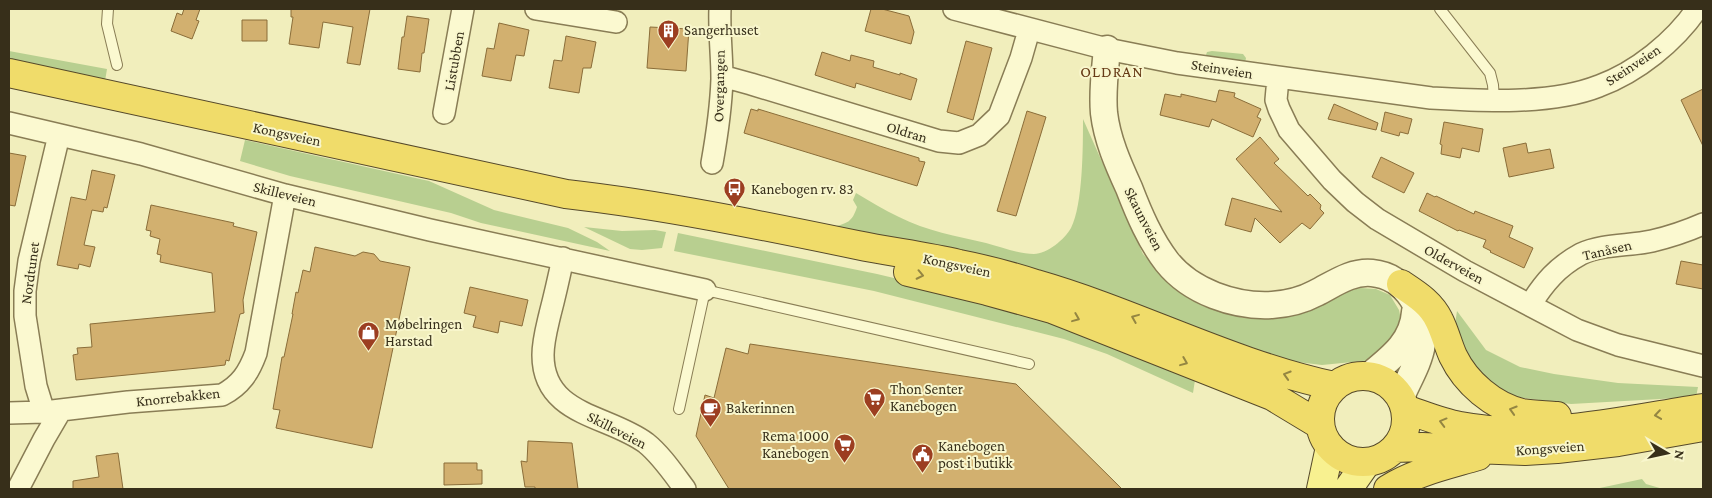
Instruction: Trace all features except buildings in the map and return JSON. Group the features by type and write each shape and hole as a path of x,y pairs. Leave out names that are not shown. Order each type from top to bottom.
{"highway":[{"name":"Kongsveien","path":"9,73 566,194 615,200 720,218 985,270 1037,284 1075,297 1268,370 1334,386"},
{"name":"Kongsveien","path":"566,194 611,210 935,278 1030,302 1072,316 1272,396 1325,436"},
{"path":"1408,294 1419,296 1430,305 1439,319 1453,357 1458,365 1475,387 1505,408 1524,413 1613,422"},
{"path":"1354,376 1369,376 1388,383 1403,403 1407,416 1405,430 1395,448 1382,458 1359,462 1343,457 1325,436 1321,408 1334,386 1340,382 1354,376"},
{"name":"Kongsveien","path":"1403,403 1459,426 1488,430 1538,431 1592,426 1703,408"},
{"name":"Kongsveien","path":"1395,448 1422,447 1533,451 1626,441 1703,427"},
{"path":"1388,489 1420,474 1493,450"}],"main road":[{"path":"1321,489 1325,436"},
{"path":"1348,489 1367,462"}],"street":[{"name":"Listubben","path":"444,113 463,9"},
{"path":"536,9 616,22"},
{"name":"Overgangen","path":"712,163 720,118 722,76 719,31 720,9"},
{"name":"Steinveien","path":"954,9 1107,49 1177,63 1431,98 1494,100 1550,97 1576,93 1611,81 1651,56 1670,39 1697,9"},
{"name":"Oldran","path":"722,76 938,141 960,143 980,135 999,116 1021,58 1029,30"},
{"name":"Skaunveien","path":"1107,49 1103,90 1104,114 1111,144 1140,216 1156,244 1177,272 1191,283 1208,292 1235,302 1256,305 1272,305 1300,299 1362,272 1382,275 1408,294"},
{"name":"Olderveien","path":"1278,78 1276,100 1289,130 1332,180 1355,202 1377,219 1416,243 1577,330 1618,345 1703,366"},
{"name":"Skilleveien","path":"9,123 141,154 285,195 430,230 705,290"},
{"name":"Nordtunet","path":"52,411 36,386 25,316 24,291 29,261 59,135"},
{"name":"Knorrebakken","path":"9,413 52,411 128,402 222,395 238,385 251,368 256,353 285,195"},
{"name":"Tanåsen","path":"1530,305 1545,282 1565,264 1583,253 1651,241 1703,224"},
{"name":"Skilleveien","path":"563,258 544,338 543,354 547,377 563,400 579,411 644,442 656,452 685,489"},
{"path":"1369,376 1397,353 1406,340 1414,317 1408,294"},
{"path":"1403,403 1422,345 1424,330 1408,294"},
{"path":"18,489 44,439 52,411"}],"lane":[{"path":"108,9 107,24 117,65"},
{"path":"1440,9 1490,73 1494,85 1494,100"},
{"path":"679,409 705,290 1029,364"}],"green space":[{"path":"9,51 107,69 105,81 9,59"},
{"path":"1207,52 1243,54 1246,58 1245,63 1205,58"},
{"path":"1083,119 1143,254 1179,291 1203,306 1243,318 1276,319 1303,313 1347,291 1361,288 1376,289 1390,295 1399,310 1402,324 1394,340 1373,360 1322,365 1272,359 833,227 846,223 851,219 857,207 853,200 856,193 909,222 931,230 1022,253 1034,254 1044,251 1065,237 1075,218 1082,175"},
{"path":"245,140 429,181 494,210 568,228 597,242 610,251 481,223 451,213 290,176 240,161"},
{"path":"584,227 622,231 655,230 666,232 662,248 642,250 630,249"},
{"path":"678,233 877,274 1028,310 1195,380 1193,393 1107,354 1064,339 874,291 674,251"},
{"path":"1457,311 1486,350 1520,367 1618,383 1698,387 1696,397 1571,404 1517,397 1488,382 1467,358 1454,331"},
{"path":"1642,479 1646,484 1663,489 1595,489"}],"place":[{"name":"Sangerhuset","path":"668,49"},
{"name":"Kanebogen rv. 83","path":"735,208"},
{"name":"Møbelringen Harstad","path":"369,352"},
{"name":"Thon Senter Kanebogen","path":"874,417"},
{"name":"Bakerinnen","path":"710,427"},
{"name":"Rema 1000 Kanebogen","path":"845,464"},
{"name":"Kanebogen post i butikk","path":"922,474"}],"district":[{"name":"OLDRAN","path":"1112,71"}]}
